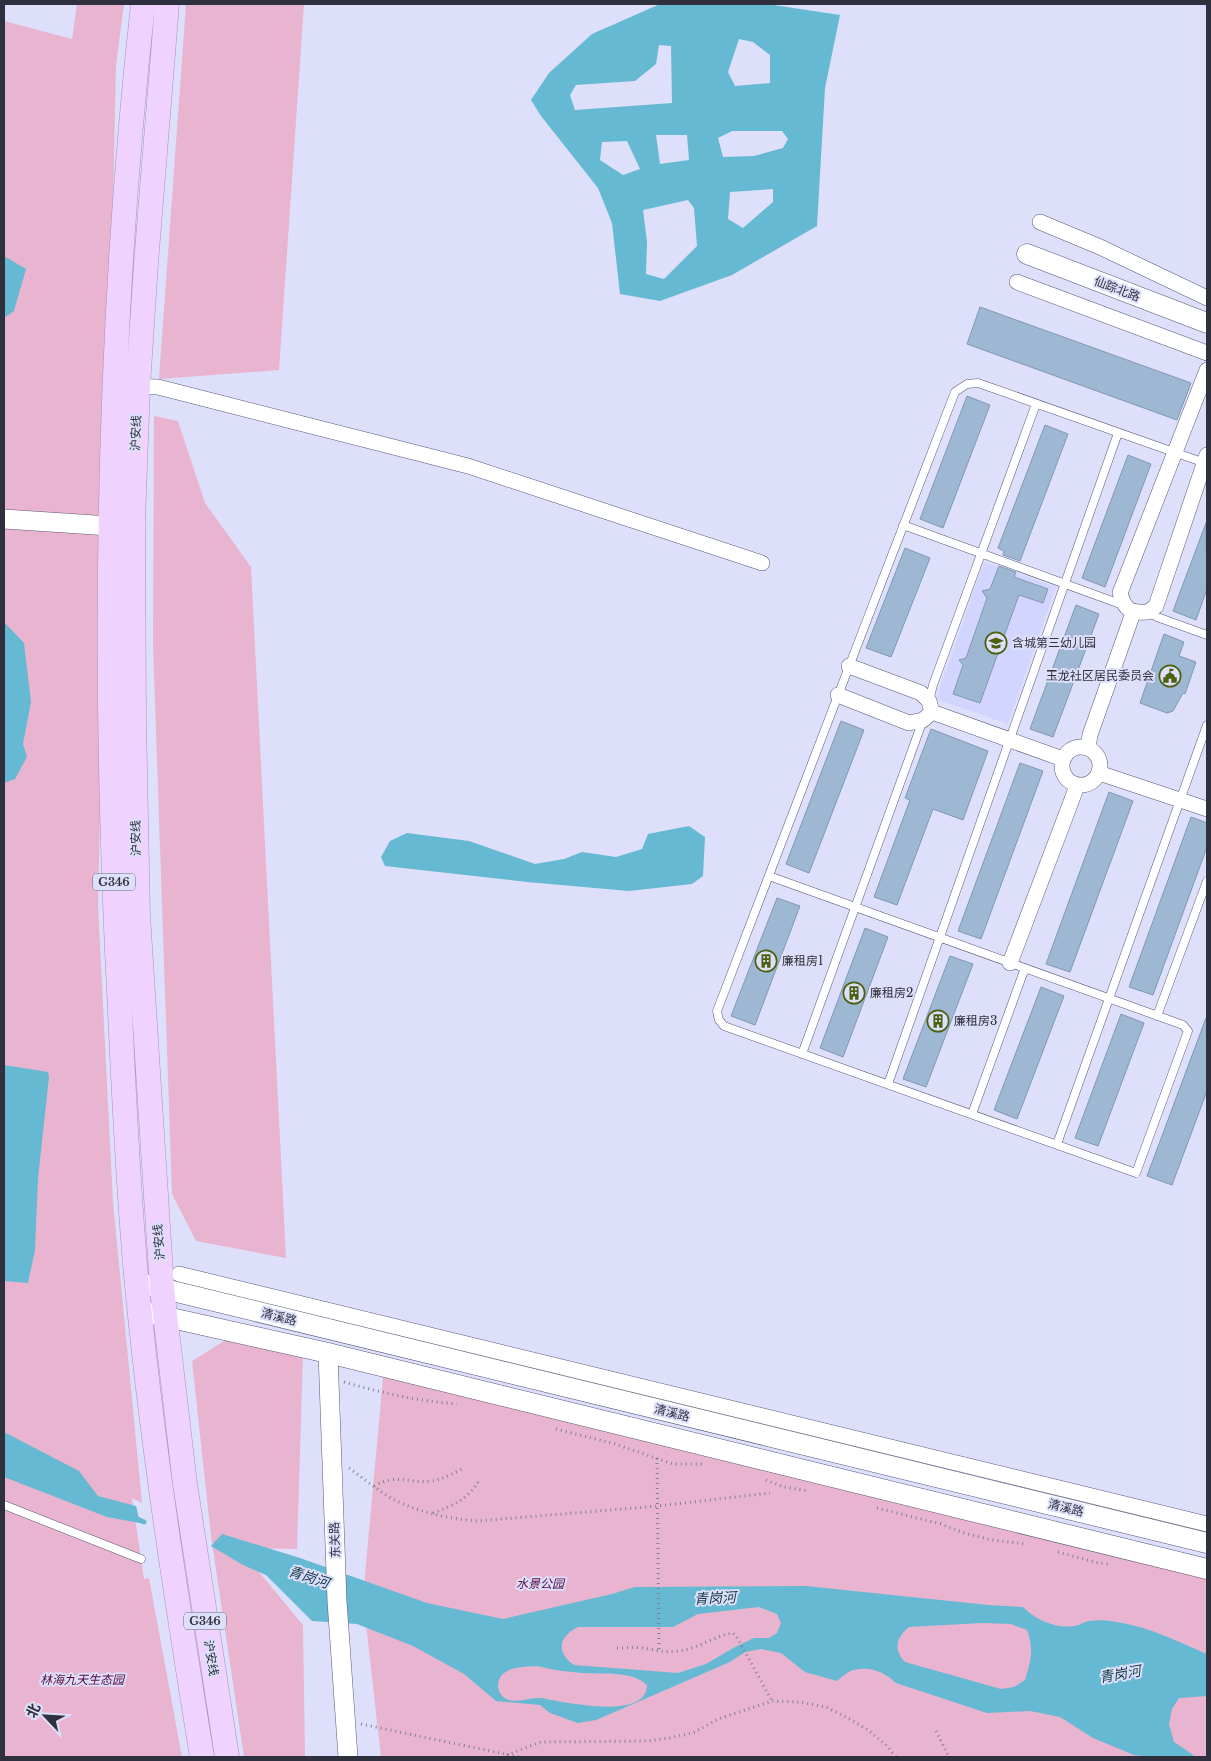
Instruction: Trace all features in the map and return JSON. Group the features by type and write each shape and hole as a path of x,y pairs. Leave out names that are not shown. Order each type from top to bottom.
{"highway":[{"name":"沪安线","path":"143,4 121,258 133,539 138,916 170,1281 166,1316 185,1484 227,1757"},
{"name":"沪安线","path":"167,4 146,263 127,386 110,526 109,722 114,906 127,1152 137,1283 162,1506 202,1757"}],"main road":[{"name":"仙踪北路","path":"1028,254 1207,324"},
{"name":"清溪路","path":"137,1283 170,1281 1198,1540"},
{"name":"清溪路","path":"140,1311 328,1353 1207,1569"},
{"path":"1183,1563 1198,1540"}],"street":[{"path":"1040,222 1100,247 1207,298"},
{"path":"1017,282 1207,353"},
{"path":"1135,610 1120,593 1173,453 1207,370"},
{"path":"127,386 158,387 468,466 762,563"},
{"path":"1135,610 1156,606 1206,460"},
{"path":"4,519 110,526"},
{"path":"1088,748 1090,735 1135,610"},
{"path":"849,666 921,693 928,711 1063,759"},
{"path":"838,696 909,723 928,711"},
{"path":"1076,748 1088,748 1093,751 1100,761 1099,773 1090,783 1077,786 1071,783 1062,773 1063,759 1066,754 1076,748"},
{"path":"1099,773 1207,809"},
{"path":"1010,963 1077,786"},
{"path":"170,1281 1207,1524"},
{"name":"东关路","path":"328,1353 337,1601 348,1757"}],"lane":[{"path":"769,876 1183,1025 1188,1031 1136,1173 724,1026 719,1020 717,1011 955,392 966,384 978,383 1173,453 1206,460"},
{"path":"802,1054 928,711 933,685 1036,404"},
{"path":"888,1084 1118,433"},
{"path":"903,526 1207,635"},
{"path":"1057,1144 1207,725"},
{"path":"1157,1016 1207,880"},
{"path":"972,1114 1025,968"},
{"path":"4,1505 141,1559"}],"path":[{"path":"329,1378 386,1394 422,1401 463,1405"},
{"path":"548,1427 615,1444 673,1464 706,1464"},
{"path":"332,1457 390,1497 412,1508 456,1520 478,1521 658,1506 770,1493"},
{"path":"657,1458 659,1651"},
{"path":"374,1486 384,1480 395,1478 431,1481 446,1477 462,1469"},
{"path":"433,1514 460,1502 474,1490 480,1478"},
{"path":"762,1479 784,1487 812,1491"},
{"path":"874,1507 941,1524 964,1533 992,1540 1034,1546"},
{"path":"1050,1550 1098,1563 1117,1565"},
{"path":"616,1648 630,1647 677,1652 699,1646 724,1634 733,1633 772,1702"},
{"path":"507,1755 541,1742 647,1741 693,1733 718,1719 772,1702 800,1702 826,1708 848,1718 868,1730 887,1746 896,1757"},
{"path":"346,1720 519,1757"},
{"path":"936,1731 949,1757"}],"shaded area":[{"name":"含城第三幼儿园","path":"984,562 1056,587 1008,724 936,699"}],"green space":[{"name":"林海九天生态园","path":"77,4 124,4 116,65 98,906 113,1202 142,1503 132,1498 144,1579 149,1578 182,1757 4,1757 4,21 72,39"},
{"path":"186,4 304,4 279,370 159,379"},
{"path":"154,416 178,421 205,503 251,567 286,1258 196,1241 172,1194 153,645"},
{"path":"229,1338 303,1353 297,1549 239,1548 303,1625 305,1757 244,1757 211,1536 192,1361"},
{"name":"水景公园","path":"384,1367 1207,1569 1207,1757 381,1757 363,1597"}],"water":[{"path":"660,4 767,4 840,15 825,88 817,226 732,275 660,301 620,294 612,223 598,188 541,116 531,100 549,73 592,34","holes":["739,39 753,42 770,55 770,83 735,86 728,72","659,45 671,46 672,103 575,110 570,95 576,85 635,81 656,64","732,131 782,131 788,139 783,148 754,156 723,157 718,138","656,135 687,135 689,160 660,164","627,141 640,169 623,175 600,160 602,142","773,189 773,202 743,228 728,219 730,192","688,200 694,208 697,246 664,279 646,274 647,242 643,210"]},
{"path":"4,256 26,269 14,311 4,318"},
{"path":"4,622 24,643 31,702 23,744 27,757 15,779 4,783"},
{"path":"689,826 705,837 703,876 692,884 629,891 385,866 381,857 390,841 407,833 469,841 535,864 564,859 582,852 616,857 642,849 648,834"},
{"path":"4,1065 48,1072 49,1077 38,1178 35,1250 28,1283 4,1281"},
{"path":"4,1432 79,1471 98,1496 136,1506 140,1523 107,1517 4,1477"},
{"path":"222,1534 300,1558 427,1603 503,1619 635,1587 806,1586 1023,1607 1040,1620 1053,1625 1068,1627 1095,1620 1128,1624 1163,1635 1207,1654 1207,1696 1179,1698 1172,1709 1169,1724 1174,1742 1196,1757 1134,1755 1093,1738 1060,1717 1030,1711 987,1713 896,1683 882,1673 872,1669 852,1671 837,1681 805,1672 781,1653 761,1649 745,1652 730,1662 596,1720 578,1723 550,1713 540,1705 496,1701 464,1674 413,1646 357,1624 312,1621 266,1575 243,1565 211,1546","holes":["759,1607 777,1614 781,1623 777,1633 769,1638 754,1638 706,1664 678,1673 574,1665 562,1651 564,1638 578,1627 673,1627 698,1614","982,1623 1011,1624 1027,1630 1031,1655 1025,1680 1014,1687 1001,1689 905,1662 899,1653 898,1644 901,1635 909,1627","537,1666 577,1673 626,1675 641,1680 647,1685 643,1696 633,1703 619,1706 583,1705 540,1698 514,1701 506,1699 499,1692 499,1679 507,1671 519,1667"]}],"building":[{"path":"980,307 1191,383 1177,420 967,344"},
{"path":"967,396 990,405 943,528 920,519"},
{"path":"1045,425 1068,434 1020,561 1003,555 1004,551 998,548"},
{"path":"1128,455 1151,464 1105,587 1082,578"},
{"path":"1206,523 1207,589 1196,620 1173,611"},
{"path":"905,548 930,558 891,657 866,648"},
{"path":"999,566 1016,572 1014,577 1048,589 1043,603 1019,595 980,703 953,694 963,665 959,660 966,658 987,598 982,591 990,589"},
{"path":"1076,605 1099,614 1053,737 1030,729"},
{"name":"玉龙社区居民委员会","path":"1164,634 1184,642 1179,656 1196,662 1185,694 1183,693 1173,711 1167,713 1140,703"},
{"path":"841,721 864,730 809,873 786,864"},
{"path":"931,729 988,751 963,820 933,809 897,905 874,897 910,800 905,798"},
{"path":"1020,763 1043,771 981,939 958,931"},
{"path":"1109,792 1133,801 1070,972 1046,964"},
{"path":"1191,817 1207,823 1207,847 1153,995 1129,987"},
{"name":"廉租房1","path":"777,898 800,906 755,1025 731,1016"},
{"name":"廉租房2","path":"865,928 888,937 843,1057 820,1048"},
{"name":"廉租房3","path":"950,956 973,964 926,1087 903,1079"},
{"path":"1041,987 1064,996 1017,1119 994,1110"},
{"path":"1121,1014 1144,1023 1098,1146 1075,1138"},
{"path":"1206,1018 1207,1091 1172,1185 1147,1176"}],"waterway":[{"name":"青岗河","path":"135,1518 144,1522"}],"place":[{"name":"含城第三幼儿园","path":"996,643"},
{"name":"玉龙社区居民委员会","path":"1170,676"},
{"name":"廉租房1","path":"766,961"},
{"name":"廉租房2","path":"854,993"},
{"name":"廉租房3","path":"938,1021"}]}
